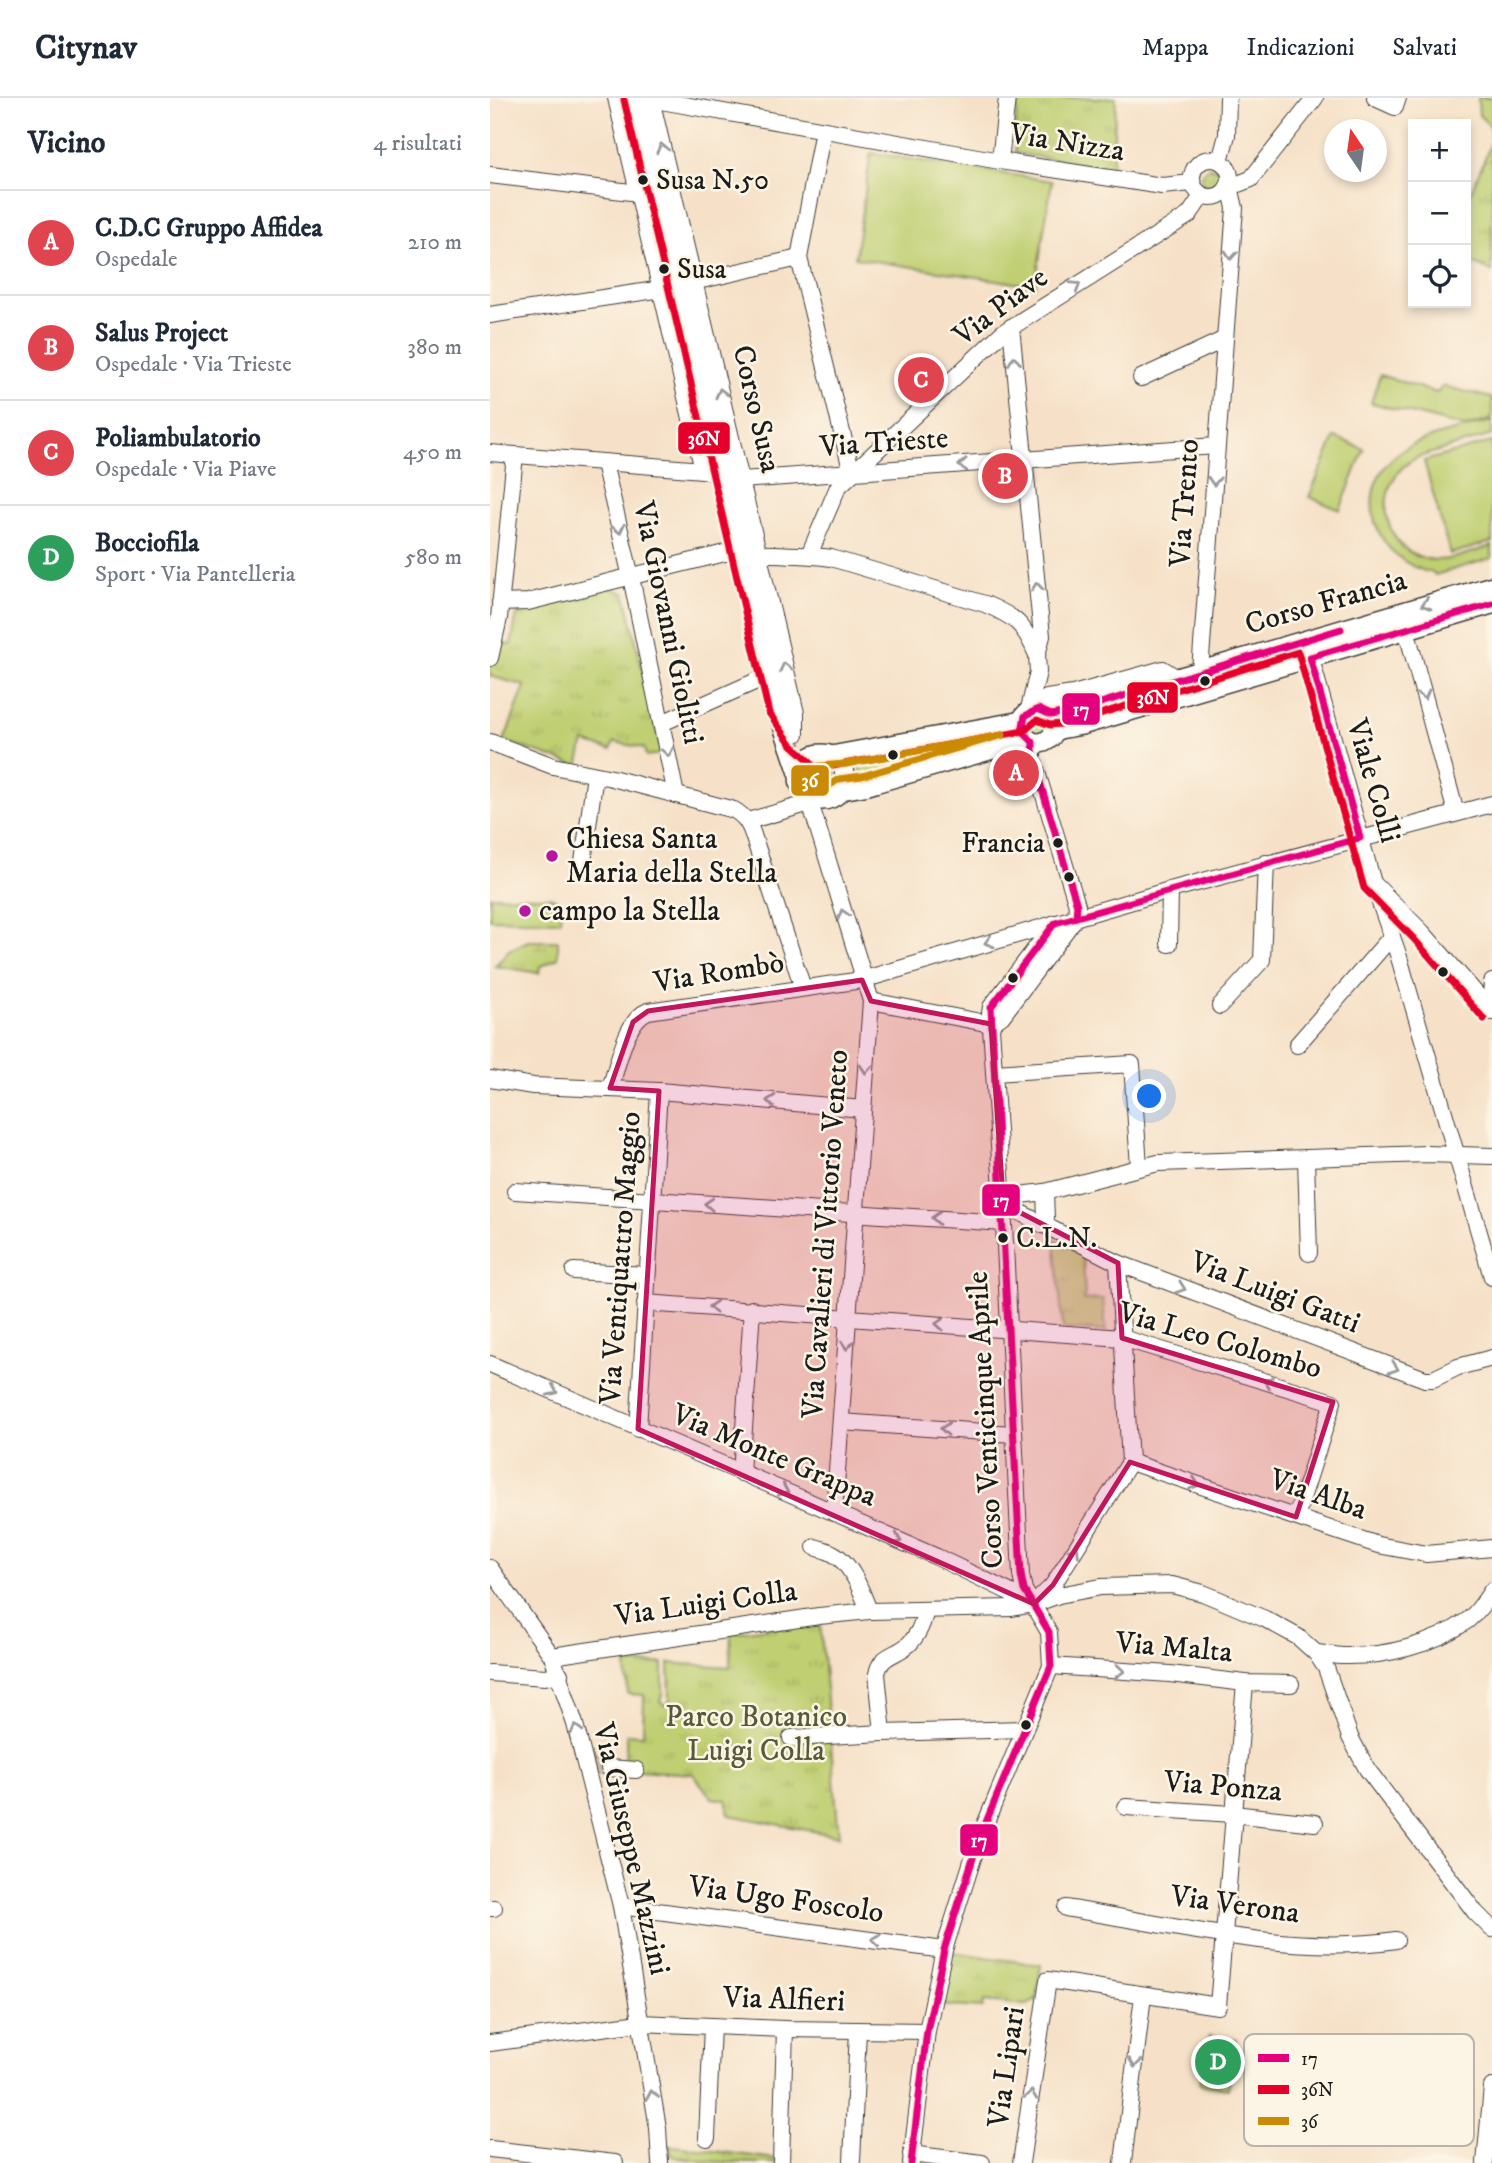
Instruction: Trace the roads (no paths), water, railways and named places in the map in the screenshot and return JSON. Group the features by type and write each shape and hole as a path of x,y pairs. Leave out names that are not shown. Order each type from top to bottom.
{"main road":[{"name":"Corso Susa","path":"634,98 679,286 733,478 750,554 771,676 799,773"},
{"name":"Corso Francia","path":"825,755 1039,721 1082,725 1492,586"},
{"name":"Corso Francia","path":"841,790 864,786 1039,721 1200,671 1406,629 1492,604"},
{"name":"Corso Susa","path":"779,711 796,734 825,755"},
{"path":"825,755 839,761 845,771 844,783 841,790 827,800 811,801 801,788 799,773 804,762 825,755"}],"street":[{"name":"Corso Susa","path":"616,98 639,193 679,286"},
{"name":"Via Nizza","path":"644,98 1000,161 1197,189"},
{"path":"1000,161 1007,98"},
{"path":"1220,161 1227,135 1228,98"},
{"path":"1228,186 1228,169 1220,161 1214,159 1202,162 1193,171 1197,189 1218,196 1228,186 1251,179 1315,98"},
{"path":"1375,98 1395,107 1398,98"},
{"name":"Corso Susa","path":"651,99 703,470"},
{"path":"823,130 799,258 852,473"},
{"path":"490,175 639,193"},
{"name":"Via Trento","path":"1200,671 1235,208 1228,186"},
{"name":"Via Piave","path":"809,555 834,493 852,473 1011,327 1189,215 1197,189"},
{"path":"490,315 679,286 799,258"},
{"path":"748,821 811,801 871,1001 991,1024 1002,1016 1076,916 1077,905 1033,759 1039,721 1037,655 1042,636 1011,327"},
{"path":"1141,378 1225,339"},
{"name":"Via Trieste","path":"490,453 703,470 733,478 852,473 1216,446"},
{"path":"490,659 500,603 515,455"},
{"name":"Via Giovanni Giolitti","path":"604,463 631,577 676,795"},
{"path":"500,603 527,601 729,552 809,555 831,558 1004,612 1017,620 1027,631 1037,655"},
{"name":"Corso Susa","path":"750,554 796,713 796,734"},
{"path":"1406,629 1456,813"},
{"name":"Viale Colli","path":"1308,648 1373,883 1398,954 1492,1277"},
{"path":"1038,673 1039,721"},
{"path":"662,723 771,676"},
{"path":"490,742 553,766 734,810 748,821 803,988"},
{"path":"582,869 595,775"},
{"name":"Via Rombò","path":"610,1088 630,1027 642,1013 863,980 1076,916 1492,804"},
{"path":"1220,1006 1262,960 1266,863"},
{"path":"1373,883 1422,932 1491,1011"},
{"path":"1169,944 1170,890"},
{"path":"991,1024 991,1007 1055,923"},
{"path":"1398,954 1422,932"},
{"path":"1297,1045 1392,936"},
{"path":"1491,1011 1492,982"},
{"name":"Via Cavalieri di Vittorio Veneto","path":"834,1513 871,1001"},
{"name":"Corso Venticinque Aprile","path":"911,2159 927,2032 944,1950 979,1839 1051,1666 1049,1632 1024,1590 1021,1575 1003,1197 991,1024"},
{"path":"994,1073 1132,1064 1139,1167"},
{"path":"490,1079 533,1086 659,1091 863,1109"},
{"name":"Via Ventiquattro Maggio","path":"638,1429 659,1091"},
{"path":"1003,1197 1045,1192 1158,1163 1433,1154 1492,1156"},
{"path":"1306,1159 1309,1253"},
{"path":"515,1191 1004,1223"},
{"path":"1045,1192 1046,1226"},
{"name":"Via Luigi Gatti","path":"1003,1197 1019,1212 1118,1263 1425,1379 1433,1379 1458,1367 1492,1358"},
{"path":"1034,1604 1053,1585 1130,1462 1118,1263"},
{"path":"574,1271 647,1275"},
{"name":"Via Leo Colombo","path":"645,1303 1122,1338 1333,1402 1296,1517"},
{"path":"741,1473 752,1309"},
{"name":"Via Monte Grappa","path":"490,1364 937,1557 1034,1604"},
{"path":"841,1422 1013,1434"},
{"name":"Via Alba","path":"1130,1462 1377,1545 1426,1554 1492,1548"},
{"name":"Via Luigi Colla","path":"815,1547 833,1553 840,1559 860,1589 869,1611"},
{"name":"Via Giuseppe Mazzini","path":"490,1568 552,1656 588,1766 621,1906 658,2128 660,2163"},
{"name":"Via Luigi Colla","path":"552,1656 796,1619 869,1611 1012,1608 1101,1587 1172,1585 1203,1593 1265,1619 1298,1637 1316,1653"},
{"path":"1316,1653 1339,1656 1381,1655 1424,1641 1468,1620 1492,1590"},
{"path":"883,1733 878,1666 887,1656 909,1644 922,1625 926,1610"},
{"path":"1316,1653 1326,1668 1350,1737 1367,1769 1475,1912 1492,1929"},
{"name":"Via Malta","path":"1051,1666 1170,1674 1245,1683 1291,1684"},
{"path":"490,1673 545,1677 560,1674"},
{"path":"1122,2163 1143,1995 1218,2006 1245,1683"},
{"path":"791,1738 1024,1729"},
{"path":"609,1768 636,1770"},
{"name":"Via Ponza","path":"1126,1807 1315,1823"},
{"name":"Via Ugo Foscolo","path":"621,1906 944,1950"},
{"name":"Via Verona","path":"1066,1908 1225,1934 1301,1943 1376,1943 1396,1940"},
{"name":"Via Lipari","path":"1021,2163 1048,1980 1143,1995"},
{"name":"Via Alfieri","path":"490,2043 639,2022 927,2032"},
{"path":"707,2138 712,2026"},
{"path":"781,2163 785,2029"},
{"path":"852,2161 858,2030"},
{"path":"1485,2163 1492,2087"},
{"path":"490,2149 565,2160 615,2163"},
{"path":"911,2159 982,2163"}],"tunnel":[{"path":"590,1766 609,1768"}],"place":[{"name":"Susa N.50","path":"643,180"},
{"name":"Susa","path":"664,269"},
{"name":"Poliambulatorio","path":"921,380"},
{"name":"Salus Project","path":"1005,476"},
{"name":"C.D.C Gruppo Affidea","path":"1016,773"},
{"name":"Francia","path":"1058,843"},
{"name":"Chiesa Santa Maria della Stella","path":"552,856"},
{"name":"campo la Stella","path":"525,911"},
{"name":"C.L.N.","path":"1003,1238"},
{"name":"Bocciofila","path":"1218,2062"}],"park label":[{"name":"Parco Botanico Luigi Colla","path":"756,1734"}]}
